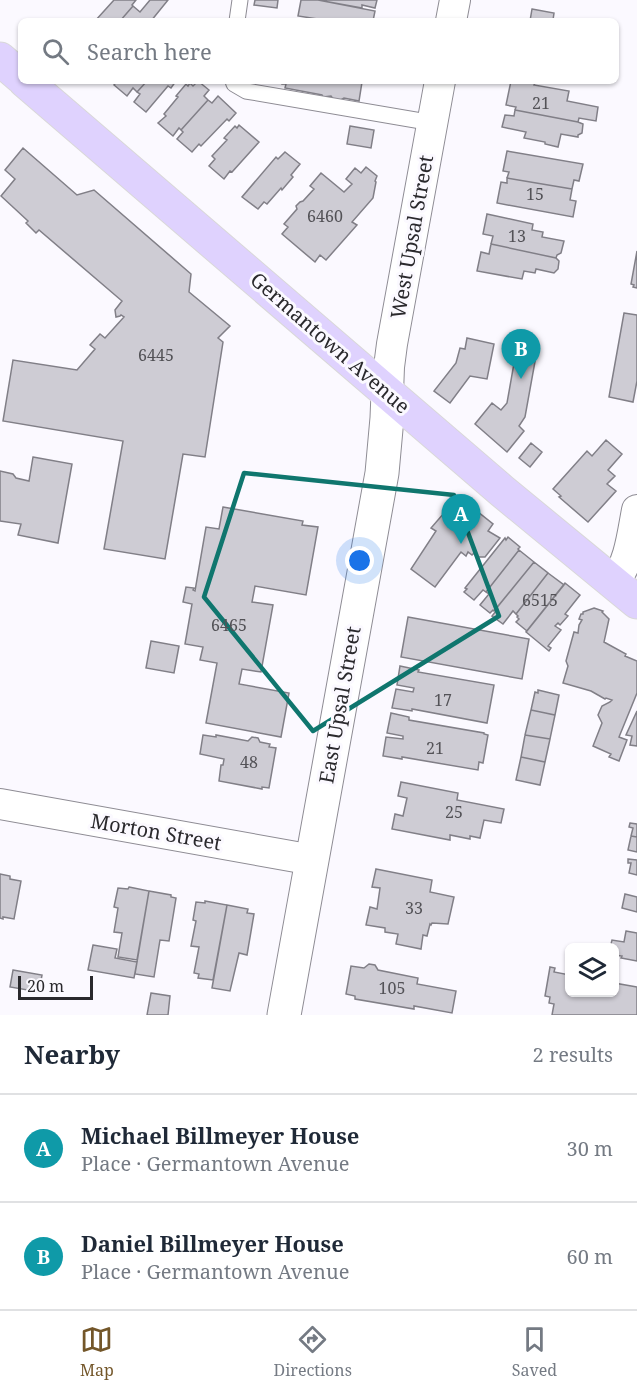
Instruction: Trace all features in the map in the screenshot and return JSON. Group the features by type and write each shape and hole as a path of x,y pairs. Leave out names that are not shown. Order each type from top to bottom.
{"main road":[{"path":"0,59 18,74"},
{"name":"Germantown Avenue","path":"28,84 502,491 626,592"}],"street":[{"path":"452,18 455,0"},
{"name":"West Upsal Street","path":"388,393 392,344 440,84"},
{"name":"East Upsal Street","path":"284,1015 382,473 388,393"},
{"path":"626,592 621,573 630,552 637,510"},
{"name":"Morton Street","path":"0,804 313,860"}],"lane":[{"path":"237,18 240,0"},
{"path":"234,84 246,91 433,123"}],"highlighted area":[{"path":"244,473 454,495 499,616 313,731 204,597"}],"building":[{"path":"114,0 136,0 123,18 98,18"},
{"path":"150,0 168,0 153,18 123,18 133,6 140,12"},
{"path":"255,0 278,0 277,8 254,5"},
{"path":"301,0 318,0 375,11 374,18 298,16"},
{"path":"318,0 377,0 375,8 362,5 362,8"},
{"path":"532,9 554,13 553,18 530,18"},
{"path":"144,84 137,92 133,88 127,96 114,85"},
{"path":"144,84 174,84 171,88 168,86 146,112 134,102 140,94 137,92"},
{"path":"186,84 193,86 202,84 209,90 204,96 208,100 173,136 158,123 166,116 164,114"},
{"path":"286,84 362,84 359,101 344,98 339,101 334,100 331,96 323,97 285,88"},
{"path":"510,84 534,84 569,91 567,101 598,107 596,121 579,118 578,122 515,110 516,107 506,105"},
{"path":"218,96 236,113 192,152 177,139 183,132 181,130 208,100 212,103"},
{"path":"515,110 578,122 583,124 582,133 578,137 561,134 558,147 524,138 526,132 502,127 505,115 514,116"},
{"path":"239,125 259,142 224,179 209,166 215,159 212,156 227,140 224,138 235,126 237,128"},
{"path":"350,126 374,130 371,148 347,144"},
{"path":"23,148 77,195 94,190 191,274 189,292 230,326 218,338 223,342 205,457 183,454 165,559 104,549 123,441 3,421 13,360 77,370 95,349 90,345 100,334 105,338 124,317 121,315 116,317 115,310 122,301 39,230 36,233 26,223 28,221 1,196 15,179 5,170"},
{"path":"507,151 583,164 579,181 574,180 572,189 507,178 509,172 503,171"},
{"path":"285,152 300,164 282,190 281,188 267,204 264,202 258,209 242,197 276,157 278,159"},
{"path":"366,167 377,176 373,198 352,222 357,225 326,260 320,255 315,262 282,234 288,227 284,224 297,209 296,206 314,189 310,186 321,173 344,192 352,184 346,179 355,168 361,173"},
{"path":"507,178 572,189 570,200 576,201 573,217 497,203 501,182 507,183"},
{"path":"487,214 533,224 532,230 543,232 542,237 564,241 561,253 556,258 491,244 493,236 483,234"},
{"path":"491,244 556,258 559,261 558,269 554,273 536,269 535,273 524,271 522,279 477,271 481,252 489,254"},
{"path":"637,251 637,288 631,284"},
{"path":"624,313 637,315 637,381 633,402 609,397"},
{"path":"467,338 494,344 487,379 470,376 450,403 434,391 456,363 460,348 465,349"},
{"path":"516,352 536,356 525,417 519,426 524,431 507,452 475,424 492,403 501,410 507,403"},
{"path":"606,440 622,454 608,470 615,476 607,484 616,491 588,522 553,489 587,451 592,456"},
{"path":"531,443 542,452 530,467 519,458"},
{"path":"33,457 72,464 58,543 18,535 21,524 0,521 0,471 29,481"},
{"path":"458,496 493,524 488,531 500,538 485,557 478,557 468,552 466,556 461,552 435,587 411,569 436,531 431,528 451,505 449,503 452,498 455,500"},
{"path":"223,507 303,521 302,525 318,527 306,595 255,586 252,602 273,605 261,672 242,669 239,684 289,693 281,737 206,723 217,663 200,660 203,647 185,644 192,604 183,602 186,587 194,588 195,591 206,527 219,529"},
{"path":"508,537 520,547 519,550 486,592 483,590 474,600 464,592 467,589 465,588"},
{"path":"519,550 534,562 490,613 480,605 489,594 486,592"},
{"path":"534,562 548,573 516,614 513,611 503,624 492,616 495,610"},
{"path":"548,573 564,585 527,631 516,622 519,619 516,614"},
{"path":"565,583 580,595 565,614 568,616 560,625 558,623 555,626 561,630 548,646 551,648 549,651 526,632"},
{"path":"594,608 603,611 609,619 604,642 637,661 637,693 619,737 627,740 619,761 609,757 611,754 593,746 602,723 598,715 602,706 612,700 563,683 568,666 566,661 574,632 578,633 582,620 579,619 581,614"},
{"path":"408,617 529,639 522,679 401,657"},
{"path":"151,641 179,646 174,673 146,668"},
{"path":"400,666 419,670 418,672 494,685 487,723 412,709 412,711 392,708 396,689 413,692 414,688 397,685"},
{"path":"538,690 559,695 555,715 531,710 535,692 538,693"},
{"path":"531,710 555,715 550,739 525,735"},
{"path":"637,711 637,746 630,745 632,736 626,735"},
{"path":"391,713 409,717 409,720 488,735 483,763 479,762 478,770 383,756 386,737 403,739 403,736 387,733"},
{"path":"203,735 248,741 252,737 258,738 260,742 270,744 269,747 276,748 269,788 262,787 262,789 219,781 224,759 200,754"},
{"path":"525,735 550,739 545,762 521,757"},
{"path":"521,757 545,762 540,785 516,780"},
{"path":"401,782 458,793 457,800 504,809 501,823 484,820 480,838 470,836 470,839 450,835 450,840 392,829 395,814 403,816 407,798 398,796"},
{"path":"630,823 637,824 637,837 631,836 633,828 629,827"},
{"path":"631,836 637,837 637,852 628,850"},
{"path":"628,859 637,860 637,875 629,873 631,863 628,863"},
{"path":"376,869 432,880 430,892 454,897 448,924 430,924 427,936 423,935 421,949 396,944 398,934 385,932 385,928 366,925 370,907 377,909 380,888 372,887"},
{"path":"0,874 21,881 14,919 0,918"},
{"path":"129,887 149,891 137,960 118,957 122,933 114,932 118,908 114,907 118,888 128,889"},
{"path":"149,891 176,898 169,941 160,940 154,977 135,974"},
{"path":"625,894 637,897 637,912 622,908"},
{"path":"205,901 227,905 213,980 198,978 199,974 194,973 199,947 191,946 196,921 193,920 196,902 205,903"},
{"path":"227,905 248,909 247,913 254,914 247,955 239,953 230,991 212,988"},
{"path":"626,931 637,933 637,961 621,958 619,943 611,943 612,940 624,942"},
{"path":"93,945 117,949 115,958 137,962 134,978 88,970"},
{"path":"369,964 375,965 378,970 418,978 417,984 456,991 452,1013 355,999 355,996 346,994 351,966 364,968"},
{"path":"550,967 555,968 554,972 565,974 565,997 619,997 619,984 637,987 637,1015 552,1015 554,1004 549,1003 550,997 545,996"},
{"path":"13,970 42,975 39,992 10,987"},
{"path":"151,993 170,996 168,1015 147,1015"}],"place":[{"name":"Daniel Billmeyer House","path":"521,379"},
{"name":"Michael Billmeyer House","path":"461,544"}]}
